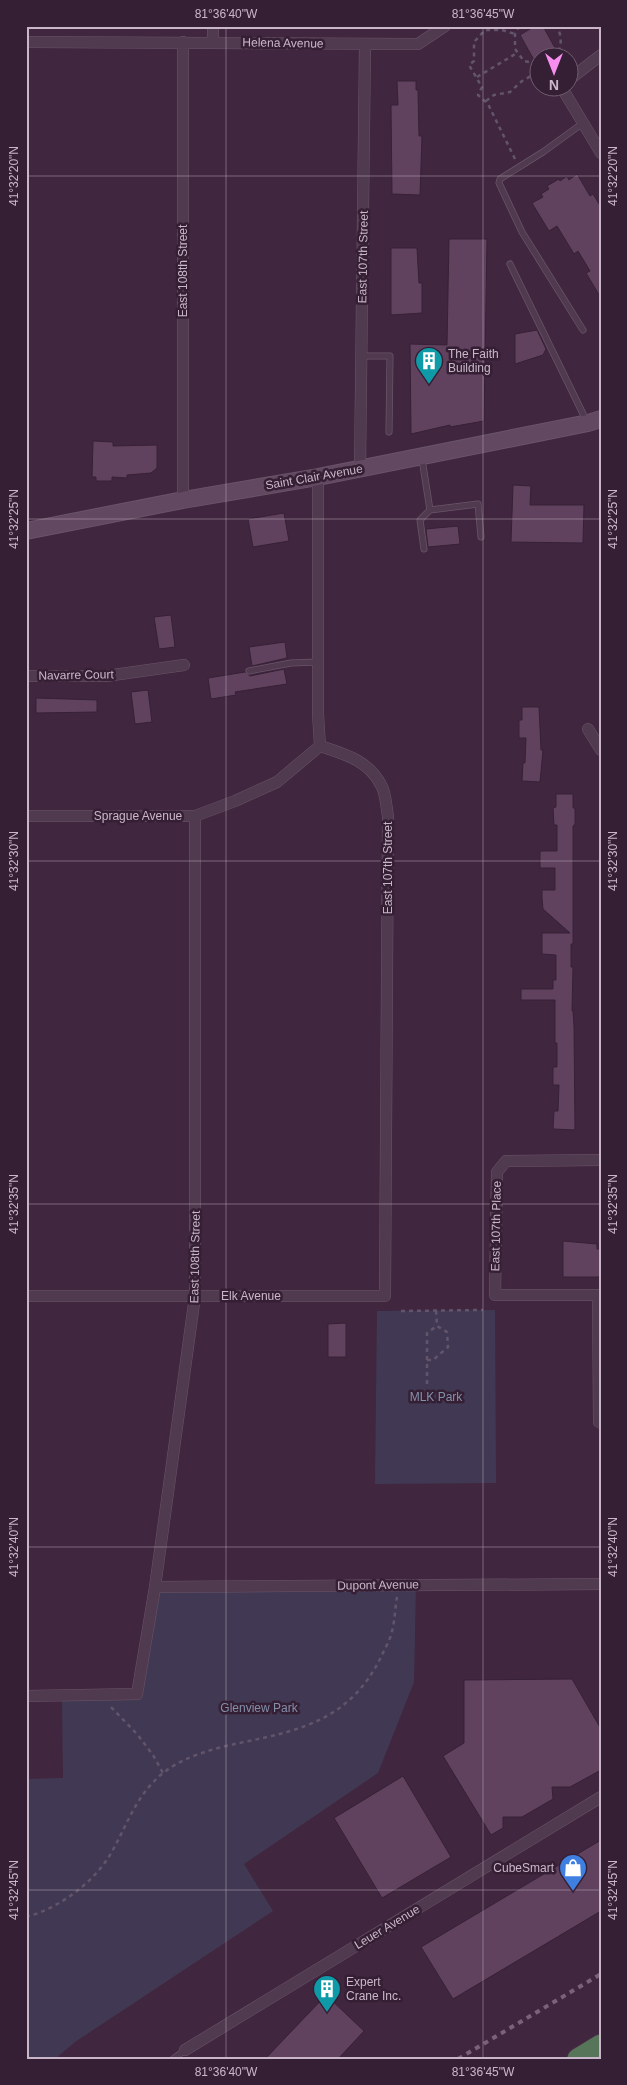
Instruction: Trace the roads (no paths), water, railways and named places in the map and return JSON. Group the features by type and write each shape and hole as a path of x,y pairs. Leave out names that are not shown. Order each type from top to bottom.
{"highway":[{"path":"578,2059 601,2045"}],"main road":[{"name":"Saint Clair Avenue","path":"26,531 597,423"}],"street":[{"path":"213,26 213,42"},
{"name":"Helena Avenue","path":"26,42 418,44 445,26"},
{"name":"East 108th Street","path":"183,42 183,500"},
{"name":"East 107th Street","path":"360,468 365,45"},
{"path":"580,71 601,55"},
{"path":"568,98 601,153"},
{"path":"318,477 318,714 320,746"},
{"name":"Navarre Court","path":"26,676 106,676 184,665"},
{"path":"588,729 601,750"},
{"name":"East 107th Street","path":"320,746 350,756 368,767 382,786 388,816 385,1296"},
{"name":"Sprague Avenue","path":"26,816 196,816 277,782 320,746"},
{"name":"East 108th Street","path":"26,1696 137,1694 155,1587 196,1296 196,816"},
{"name":"East 107th Place","path":"599,1295 495,1295 497,1172 506,1161 601,1160"},
{"path":"599,1295 600,1423"},
{"name":"Elk Avenue","path":"26,1296 385,1296"},
{"name":"Dupont Avenue","path":"155,1587 601,1584"},
{"name":"Leuer Avenue","path":"186,2050 601,1797"}],"lane":[{"path":"583,123 500,179 499,184 522,232 583,330"},
{"path":"510,264 597,423"},
{"path":"362,356 390,356 389,432"},
{"path":"422,457 430,510"},
{"path":"424,549 420,520 430,510 478,504 481,537"},
{"path":"249,671 292,663 318,662"},
{"name":"Leuer Avenue","path":"173,2059 186,2050"}],"railway":[{"path":"458,2059 601,1974"}],"place":[{"name":"The Faith Building","path":"429,385"},
{"name":"CubeSmart","path":"573,1892"},
{"name":"Expert Crane Inc.","path":"327,2013"}],"park label":[{"name":"MLK Park","path":"436,1397"},
{"name":"Glenview Park","path":"259,1708"}]}
